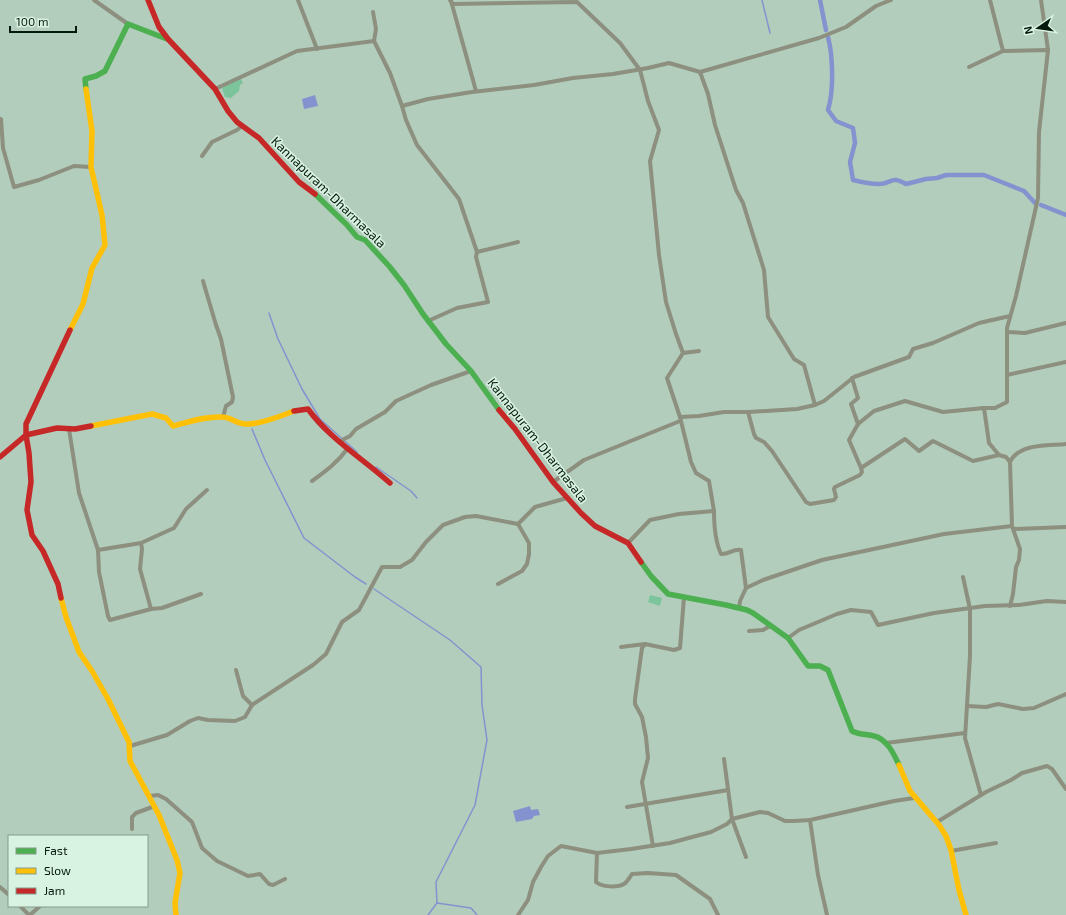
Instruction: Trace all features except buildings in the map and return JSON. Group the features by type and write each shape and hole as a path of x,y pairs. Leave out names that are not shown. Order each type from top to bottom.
{"main road":[{"name":"Kannapuram-Dharmasala","path":"148,0 159,27 168,39 215,89 228,111 237,122 258,138 299,182 313,192 347,225 357,237 365,240 404,284 415,304 471,371 494,404 553,482 567,498 595,526 628,543 651,576 668,594 739,608 753,613 788,638 808,666 820,666 828,670 852,731 857,734 876,736 886,743"},
{"path":"168,39 128,24 105,71 96,76 85,79 92,131 91,167 102,215 105,245 92,268 83,304 26,424 26,435 32,482 27,510 32,535 43,551 58,584 66,617 79,652 108,699 125,732 130,746 128,754 130,761 150,796 171,842 180,868 177,899 174,909 176,915"},
{"path":"0,457 26,435 57,428 69,429 92,426 152,414 166,418 173,426 194,420 223,417 237,423 248,424 262,422 299,410 308,409 314,417 348,448 390,483"},
{"path":"886,743 900,764 905,781 914,798 937,822 947,839 966,915"}],"street":[{"path":"94,0 128,24"},
{"path":"298,0 317,50"},
{"path":"402,106 428,99 476,91 613,74 640,70 669,63 700,72 819,38 846,27 876,6 891,0"},
{"path":"990,0 1004,51"},
{"path":"748,412 756,438 764,442 772,451 806,502 810,504 834,500 836,497 834,490 835,487 860,475 862,472 861,468 849,440 858,424 874,411 905,401 943,412 995,408 1007,402 1007,332 1038,198 1039,132 1048,50 1041,0"},
{"path":"451,1 453,4 576,2 620,43 640,70 648,101 659,130 650,161 659,255 666,302 683,353"},
{"path":"451,1 476,91"},
{"path":"373,12 376,29 374,42 390,73 406,120 417,145 459,199 476,252 488,302 457,308 428,321"},
{"path":"215,89 298,52 374,42"},
{"path":"969,67 1004,51 1048,50"},
{"path":"700,72 708,94 715,125 736,190 743,203 764,270 768,317 794,359 804,364 815,405"},
{"path":"1,119 3,148 14,187 39,180 74,166 91,167"},
{"path":"202,156 212,142 242,126"},
{"path":"476,252 518,242"},
{"path":"203,281 221,339 233,398 232,402 226,406 223,417"},
{"path":"553,482 584,460 680,419 724,412 797,409 815,405 824,401 852,378 875,368 909,357 913,349 959,333 979,323 1010,316"},
{"path":"1007,332 1025,333 1066,323"},
{"path":"683,353 699,351"},
{"path":"683,353 667,378 680,419 691,462 696,473 709,481 711,485 716,538 721,554 738,549 741,550 746,588 740,601 739,608"},
{"path":"1007,374 1066,362"},
{"path":"342,441 350,436 356,429 385,412 396,401 431,385 471,371"},
{"path":"852,378 858,398 851,404 858,424"},
{"path":"984,408 988,439 992,447 999,455"},
{"path":"69,429 79,493 98,550 98,572 110,620 150,609 162,608 201,594"},
{"path":"861,468 904,439 919,452 933,441 973,460 999,455 1006,457 1010,462"},
{"path":"1010,606 1014,594 1016,566 1019,560 1020,549 1013,527 1010,462 1013,456 1028,448 1066,444"},
{"path":"312,481 329,469 342,457 348,448"},
{"path":"98,550 141,543 174,528 186,509 207,490"},
{"path":"518,524 535,507 567,498"},
{"path":"628,543 650,520 679,514 714,511"},
{"path":"130,746 167,735 190,721 198,718 235,721 245,717 252,705 308,668 326,654 342,622 359,610 382,567 400,567 412,560 426,542 443,525 465,517 476,516 518,524 529,543 527,564 522,571 498,584"},
{"path":"746,588 763,580 822,560 944,534 1013,527 1066,527"},
{"path":"141,543 142,549 140,569 150,609"},
{"path":"963,577 970,609 970,656 965,738 981,795"},
{"path":"621,647 645,644 674,650 680,648 684,597"},
{"path":"788,638 799,630 837,614 851,610 871,612 878,625 934,613 985,606 1010,606 1047,601 1066,602"},
{"path":"749,631 763,630 770,626"},
{"path":"645,644 642,648 635,704 642,717 646,737 648,758 642,782 652,846"},
{"path":"236,670 243,696 252,705"},
{"path":"967,706 986,707 998,704 1023,709 1034,708 1066,694"},
{"path":"886,743 965,733"},
{"path":"724,759 732,819 746,857"},
{"path":"937,822 981,795 1012,780 1022,773 1047,766 1052,769 1066,789"},
{"path":"627,807 728,790"},
{"path":"150,796 158,795 192,822 202,848 217,861 248,876 260,874 269,884 273,885 286,879"},
{"path":"518,915 528,900 533,882 541,867 548,856 561,846 597,853 652,846 670,843 711,832 727,824 732,819 760,812 768,813 785,820 810,820 894,801 914,798"},
{"path":"132,829 132,817 136,813 155,806"},
{"path":"810,820 818,875 827,915"},
{"path":"950,851 996,843"},
{"path":"597,853 596,882 599,884 613,886 624,884 632,874 648,873 676,876 710,899 718,915"},
{"path":"0,887 8,894"},
{"path":"21,907 29,915 39,907"}],"green space":[{"path":"241,79 243,83 240,85 239,91 231,98 225,97 222,88"},
{"path":"650,595 662,598 660,606 648,602"}],"water":[{"path":"315,95 318,106 304,109 302,99"},
{"path":"530,806 531,810 538,809 540,815 534,816 532,819 516,822 513,811"}],"waterway":[{"path":"762,0 770,33"},
{"path":"820,0 826,30"},
{"path":"828,37 832,74 828,110 836,121 853,128 855,143 850,162 853,180 879,184 897,180 906,184 946,175 984,175 1024,191 1035,203"},
{"path":"1041,205 1066,215"},
{"path":"269,313 278,339 302,389 320,419 357,452"},
{"path":"252,429 265,460 304,538 366,584"},
{"path":"376,467 411,491 417,498"},
{"path":"374,589 450,640 481,667 482,705 487,740 475,805 436,882 437,903 428,915"},
{"path":"437,903 471,908 477,915"}],"traffic: fast":[{"path":"86,89 85,79 96,76 105,71 128,24 167,39"},
{"path":"315,194 347,225 357,237 365,240 389,266 404,285 423,314 446,344 471,371 499,410"},
{"path":"641,562 651,576 668,594 747,610 788,638 808,666 820,666 828,670 852,731 874,736 883,740 890,748 899,765"}],"traffic: slow":[{"path":"70,330 83,304 92,268 105,245 102,215 91,167 92,131 86,89"},
{"path":"91,426 152,414 166,418 173,426 210,417 226,417 241,423 249,424 267,421 294,411"},
{"path":"61,598 66,617 79,652 108,699 129,742 130,761 159,815 177,860 180,873 175,903 176,915"},
{"path":"899,765 910,791 939,825 946,836 951,850 966,915"}],"traffic: jam":[{"path":"148,0 159,27 168,39 215,89 228,111 237,122 259,138 299,182 315,194"},
{"path":"0,457 26,435 26,424 70,330"},
{"path":"294,411 308,409 326,430 390,483"},
{"path":"499,410 515,429 553,482 581,513 595,526 628,543 641,562"},
{"path":"61,598 58,584 43,551 32,535 27,510 31,482 26,435 57,428 75,429 91,426"}]}
